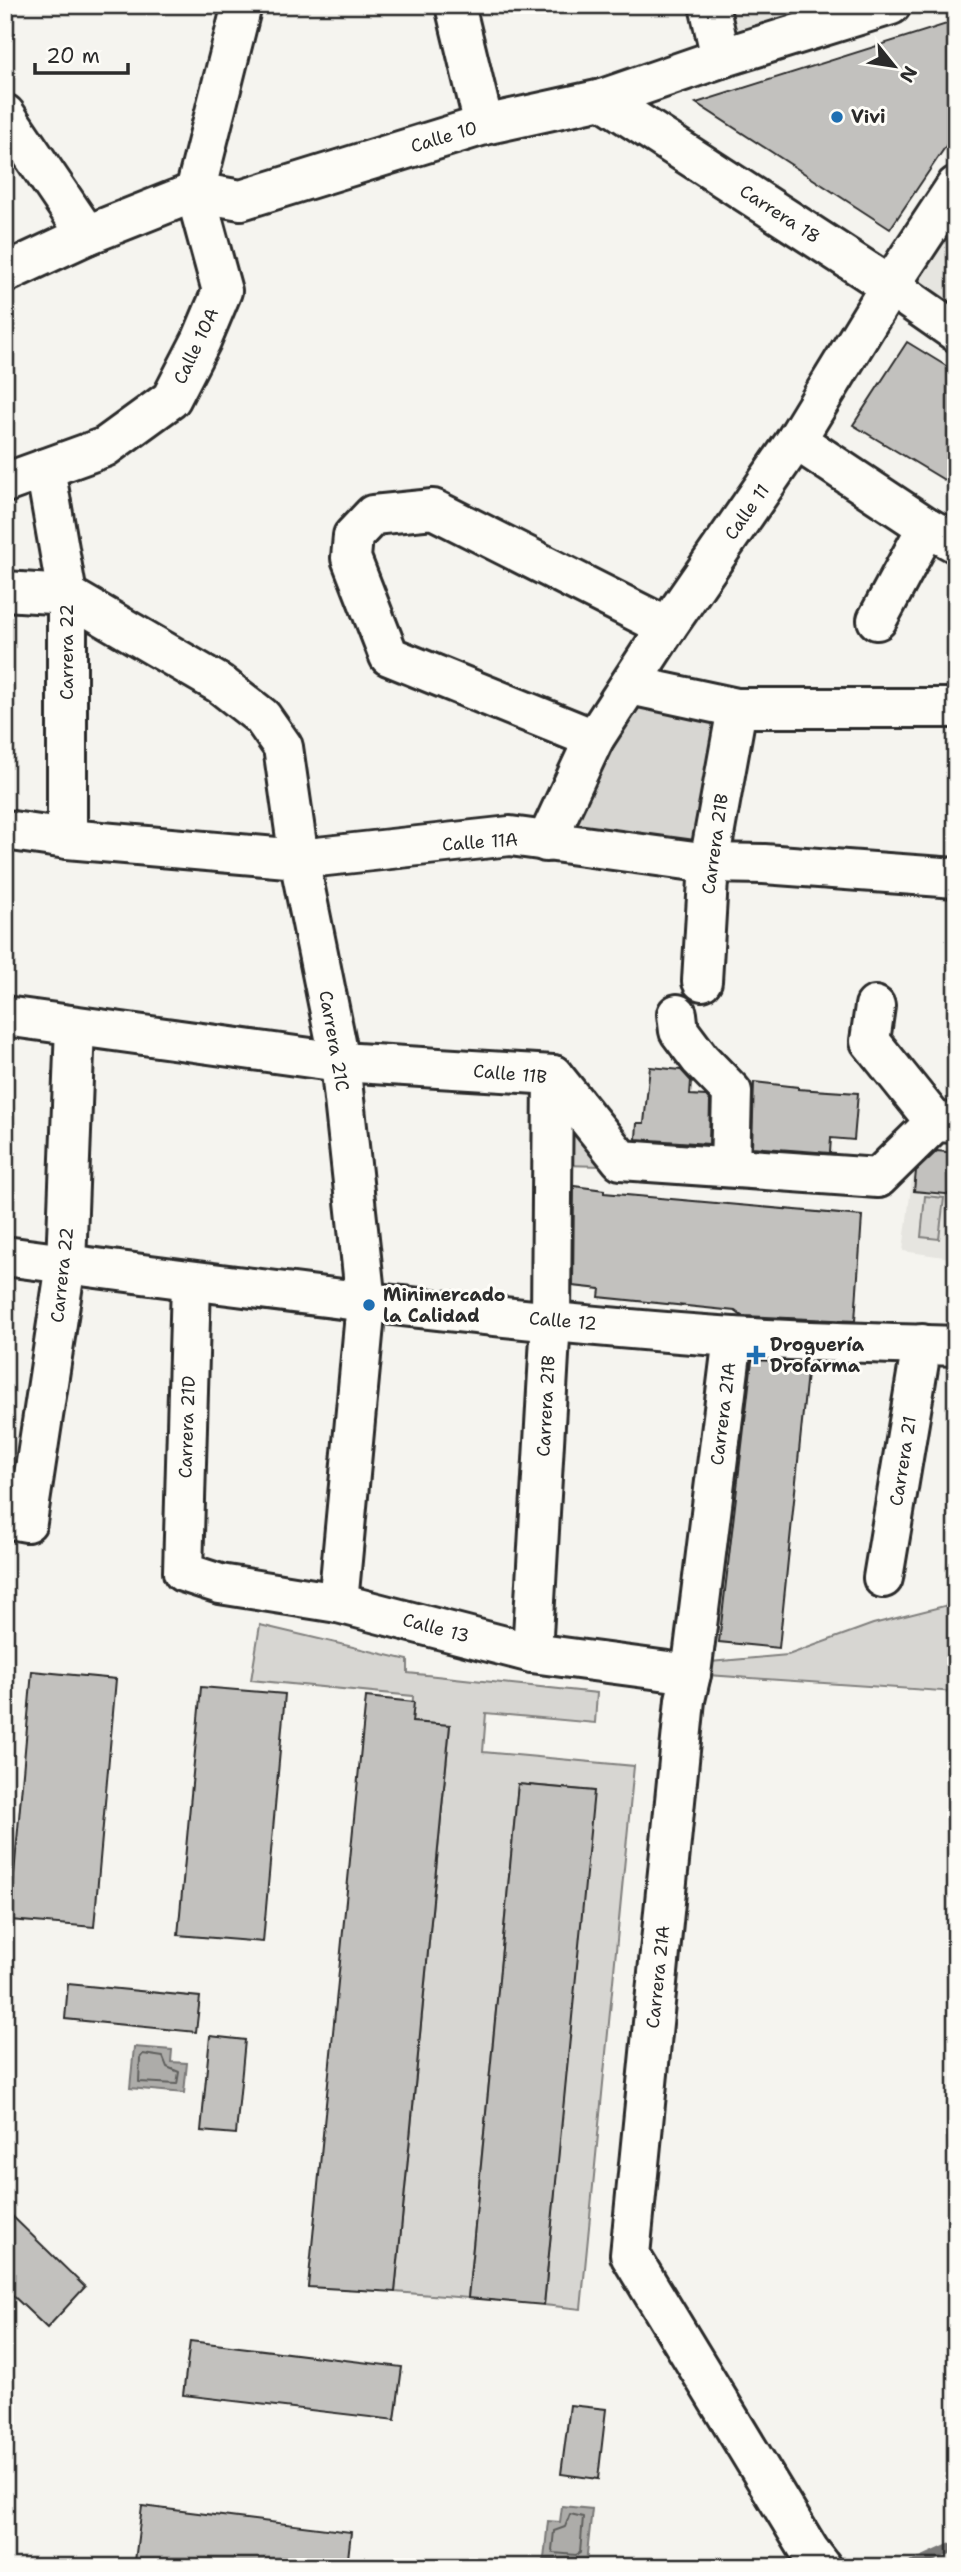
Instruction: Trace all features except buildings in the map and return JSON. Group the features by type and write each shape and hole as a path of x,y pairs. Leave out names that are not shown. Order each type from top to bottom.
{"street":[{"path":"5,273 87,235 195,192 242,5"},
{"path":"455,5 484,125"},
{"path":"709,5 721,58"},
{"name":"Calle 10","path":"195,192 241,200 484,125 602,99 721,58 891,5"},
{"name":"Carrera 18","path":"602,99 890,286 956,332"},
{"path":"5,114 87,235"},
{"name":"Calle 11","path":"546,842 594,739 667,627 796,440 890,286 956,186"},
{"name":"Calle 10A","path":"17,473 105,447 171,399 201,341 222,291 195,192"},
{"path":"796,440 941,535 877,620"},
{"name":"Carrera 22","path":"17,473 67,595 67,839"},
{"path":"594,739 390,656 351,558 353,536 373,515 433,509 667,627"},
{"path":"5,592 67,595"},
{"name":"Carrera 21C","path":"67,595 220,684 262,717 283,747 299,859 340,1062 366,1303 338,1602"},
{"path":"630,685 737,708 956,708"},
{"name":"Carrera 21B","path":"702,981 709,863 737,708"},
{"name":"Calle 11A","path":"5,830 67,839 299,859 510,836 709,863 764,864 956,877"},
{"path":"874,1006 870,1041 945,1123"},
{"path":"677,1014 679,1031 700,1059 732,1092 730,1167"},
{"name":"Calle 11B","path":"5,1016 340,1062 553,1075 621,1160 878,1178 945,1123"},
{"name":"Carrera 22","path":"16,1520 66,1264 75,1026"},
{"name":"Carrera 21B","path":"532,1653 551,1320 553,1075"},
{"name":"Calle 12","path":"5,1256 366,1303 733,1337 939,1345"},
{"name":"Carrera 21D","path":"183,1572 191,1282"},
{"name":"Carrera 21A","path":"733,1337 691,1674 685,1700 630,2255 816,2558"},
{"name":"Carrera 21","path":"883,1578 939,1345"},
{"name":"Calle 13","path":"183,1572 220,1584 338,1602 532,1653 691,1674"}],"shaded area":[{"path":"709,5 891,5 721,58"},
{"path":"956,186 956,332 890,286"},
{"path":"630,685 737,708 709,863 546,842"},
{"path":"565,1120 602,1166 564,1165"},
{"path":"916,1148 956,1152 956,1244 951,1258 903,1251"},
{"path":"925,1196 944,1198 939,1239 921,1237"},
{"path":"956,1603 956,1692 708,1675 710,1662 788,1655 873,1624"},
{"path":"260,1625 408,1660 408,1673 597,1693 595,1723 486,1713 483,1752 634,1766 581,2309 544,2305 593,1791 518,1784 468,2298 395,2292 450,1726 412,1722 413,1696 251,1680"}],"water":[{"path":"134,2047 172,2050 171,2062 187,2063 184,2093 130,2088"},
{"path":"562,2506 592,2509 586,2563 544,2559 548,2521 560,2522"}],"waterway":[{"path":"910,2567 956,2546"}],"place":[{"name":"Vivi","path":"837,117"},
{"name":"Minimercado la Calidad","path":"369,1305"},
{"name":"Droguería Drofarma","path":"756,1355"}]}
